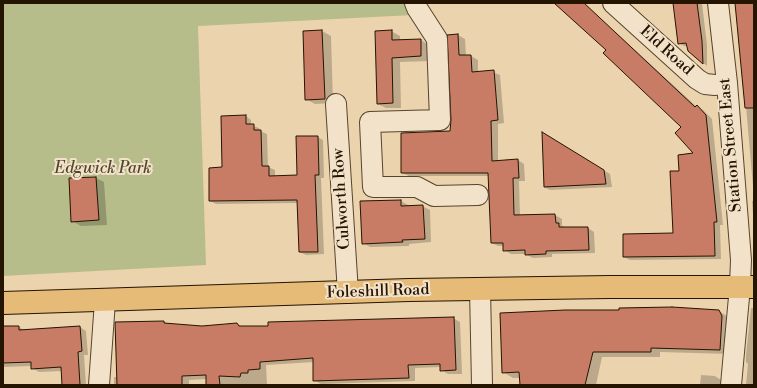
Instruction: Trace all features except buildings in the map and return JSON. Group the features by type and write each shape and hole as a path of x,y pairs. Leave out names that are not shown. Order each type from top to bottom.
{"main road":[{"name":"Foleshill Road","path":"3,303 480,289 747,287"}],"street":[{"path":"416,3 417,8 437,39 440,120 370,122 373,187 417,186 434,196 478,195"},
{"name":"Eld Road","path":"613,3 697,79 705,84 715,85 727,83"},
{"name":"Station Street East","path":"718,3 727,83 741,260 747,287 731,385"},
{"name":"Culworth Row","path":"336,104 348,293"},
{"path":"480,289 482,385"},
{"path":"99,385 105,301"}],"green space":[{"name":"Edgwick Park","path":"3,3 407,3 413,15 198,26 206,265 3,276"}]}
